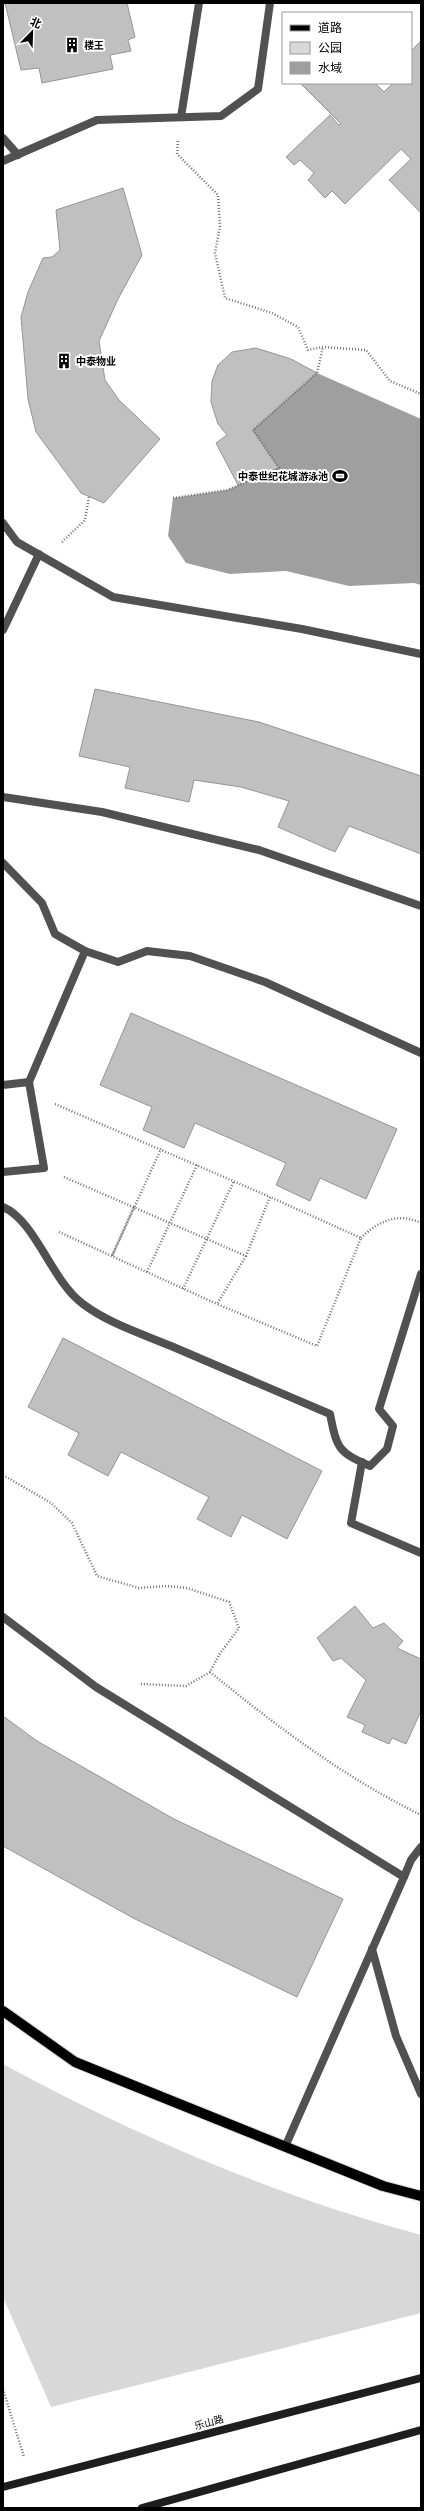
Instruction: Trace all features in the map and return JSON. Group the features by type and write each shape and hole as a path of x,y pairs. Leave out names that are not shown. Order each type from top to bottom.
{"main road":[{"path":"3,2011 75,2062 383,2186 421,2196"},
{"name":"乐山路","path":"3,2487 421,2378"},
{"path":"142,2508 421,2430"}],"lane":[{"path":"181,117 199,3"},
{"path":"3,161 97,120 221,116 258,89 270,3"},
{"path":"3,138 18,155"},
{"path":"3,523 17,542 113,597 302,629 421,654"},
{"path":"3,630 39,554"},
{"path":"3,797 102,812 259,850 421,906"},
{"path":"3,863 42,903 55,934 85,950 118,962 147,951 190,956 265,982 421,1053"},
{"path":"3,1172 44,1168 29,1082 85,950"},
{"path":"3,1085 29,1082"},
{"path":"3,1207 12,1211 38,1243 57,1275 82,1304 125,1327 330,1414 335,1437 345,1455 370,1466 387,1449 393,1426 380,1409 421,1274"},
{"path":"362,1462 351,1523 421,1553"},
{"path":"3,1617 96,1687 404,1877"},
{"path":"285,2147 404,1877 421,1847"},
{"path":"372,1949 396,2036 421,2094"}],"path":[{"path":"181,117 177,154 218,195 220,226 215,253 225,298 272,313 298,327 308,350 324,347 366,350 390,381 421,394"},
{"path":"173,498 227,490 279,468 252,430 317,374 324,347"},
{"path":"73,530 85,520 90,497"},
{"path":"31,1093 361,1238"},
{"path":"112,1256 161,1150"},
{"path":"147,1272 197,1165"},
{"path":"44,1168 246,1256"},
{"path":"183,1289 234,1181"},
{"path":"217,1304 246,1256 270,1197"},
{"path":"112,1256 134,1207"},
{"path":"55,1230 183,1289 317,1346 361,1238 374,1225 396,1218 414,1220 421,1223"},
{"path":"3,1475 51,1503 72,1523 97,1576 139,1588 167,1586 187,1588 229,1602 239,1628 218,1654 210,1672 186,1686 140,1684"},
{"path":"210,1672 258,1711 383,1797 421,1815"},
{"path":"3,2389 31,2479"}],"green space":[{"path":"3,2064 104,2116 207,2162 313,2202 421,2235 421,2313 51,2407 3,2297"}],"water":[{"name":"中泰世纪花城游泳池","path":"317,373 421,419 421,585 414,583 349,586 286,571 230,574 186,563 168,536 173,498 227,490 279,468 253,430"}],"building":[{"name":"楼王","path":"5,3 127,3 135,37 128,40 131,51 110,55 113,69 42,83 39,68 21,70"},
{"path":"421,41 421,213 389,180 411,159 401,149 345,204 332,191 325,198 308,180 314,173 300,160 294,165 286,157 330,115 339,125 341,124 301,84 376,84 384,92 392,84 412,84 412,50"},
{"name":"中泰物业","path":"123,188 142,255 118,299 99,341 105,380 119,400 160,439 104,503 81,493 36,432 28,399 21,317 28,292 43,258 52,257 60,250 56,210"},
{"path":"256,348 291,359 317,373 253,430 279,468 238,485 216,443 227,435 218,424 211,402 212,381 218,365 232,352"},
{"path":"95,689 259,722 421,776 421,854 349,826 335,852 278,827 289,801 241,787 194,780 189,802 125,788 130,767 79,756"},
{"path":"131,1013 397,1129 366,1199 320,1178 310,1201 276,1185 286,1163 195,1123 184,1148 143,1130 152,1107 100,1085"},
{"path":"63,1338 322,1471 287,1539 242,1515 231,1537 197,1519 209,1497 121,1452 108,1476 68,1455 79,1433 28,1407"},
{"path":"355,1606 373,1628 384,1623 403,1641 397,1648 421,1659 421,1711 406,1744 392,1738 389,1744 362,1732 365,1725 347,1717 366,1680 341,1658 333,1661 317,1638"},
{"path":"3,1716 37,1741 174,1819 343,1899 297,1997 135,1919 3,1846"}],"place":[{"name":"楼王","path":"72,45"},
{"name":"中泰物业","path":"64,361"},
{"name":"中泰世纪花城游泳池","path":"340,476"}]}
